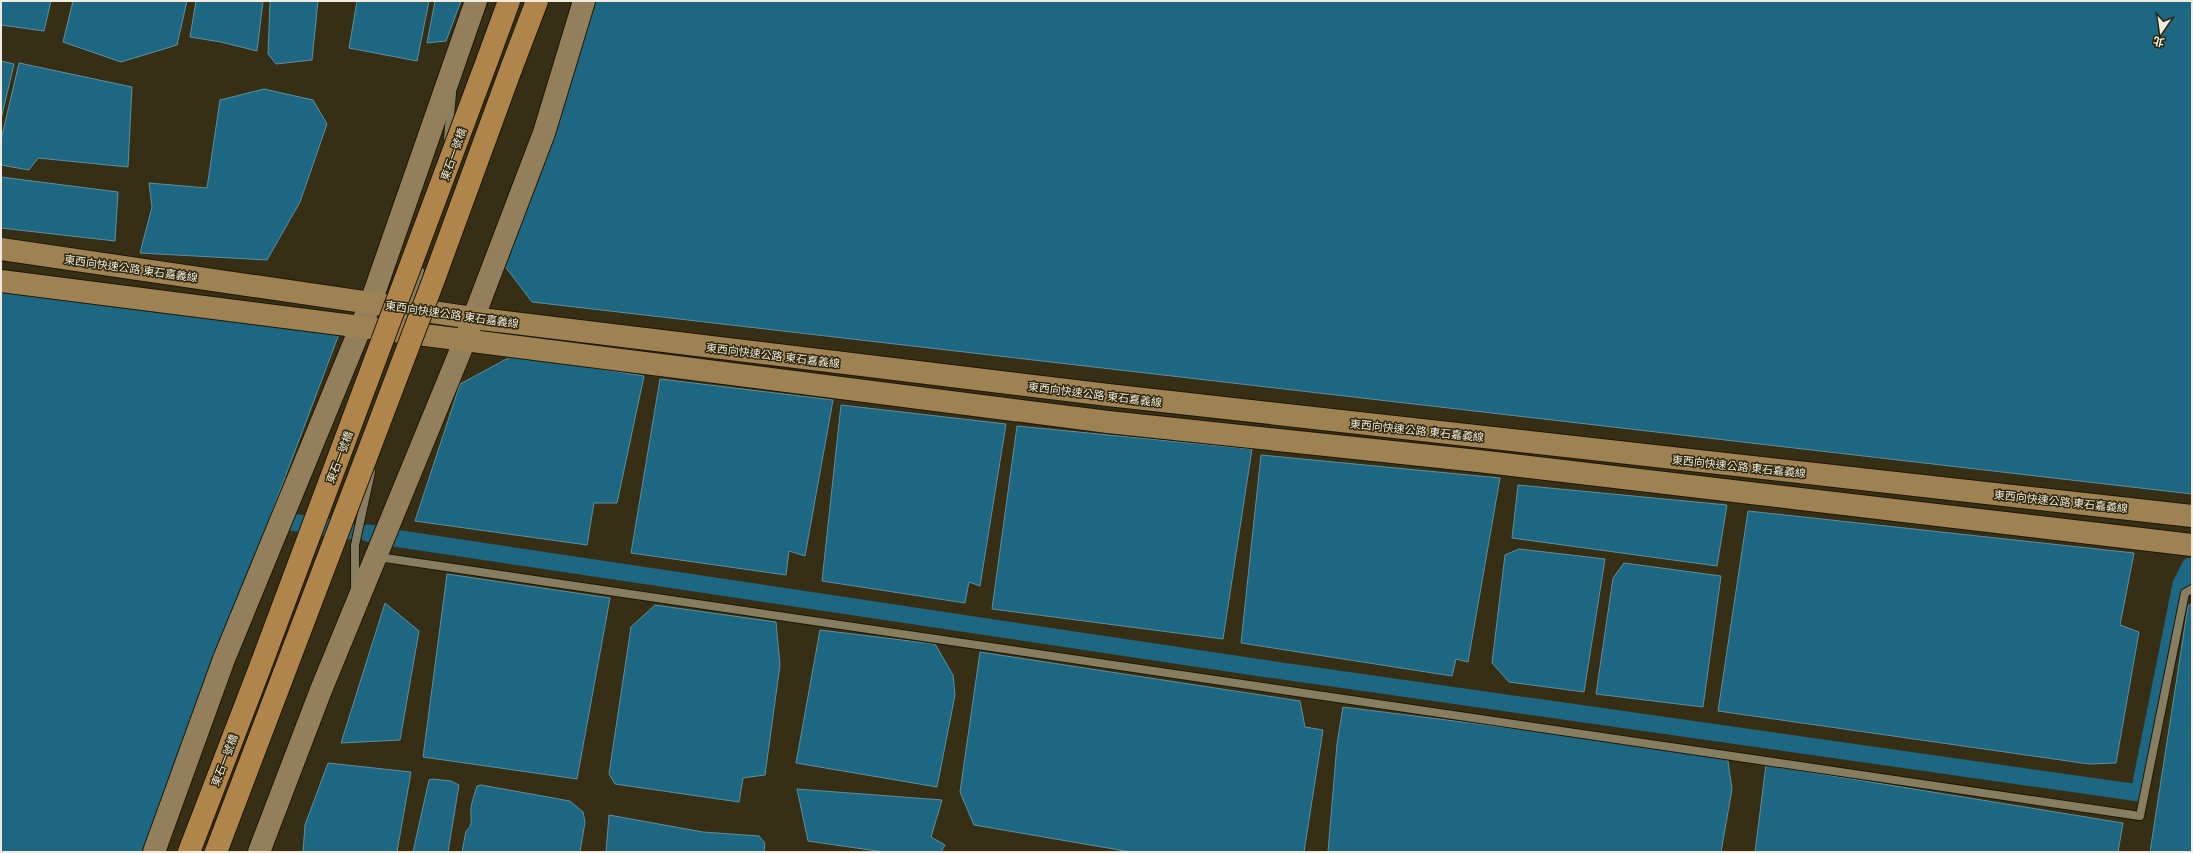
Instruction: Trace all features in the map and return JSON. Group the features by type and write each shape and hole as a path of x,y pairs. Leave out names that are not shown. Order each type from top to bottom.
{"highway":[{"name":"東石一號橋","path":"189,852 259,670 509,1"},
{"path":"216,852 434,279 537,1"}],"main road":[{"name":"東西向快速公路 東石嘉義線","path":"1,249 473,318 1108,396 2188,515"},
{"name":"東西向快速公路 東石嘉義線","path":"1,281 1108,422 1478,461 2187,544"},
{"path":"2187,544 2188,515"}],"street":[{"path":"154,852 224,659 371,302 476,1"},
{"path":"259,852 321,690 465,340 544,133 584,1"}],"lane":[{"path":"428,246 450,132 454,61"},
{"path":"355,607 355,545 375,453 410,333 407,308 424,260"},
{"path":"376,557 2140,816 2185,593 2192,589"}],"water":[{"path":"1,1 51,1 44,31 1,25"},
{"path":"73,1 187,1 177,45 121,62 63,42"},
{"path":"196,1 263,1 257,51 221,42 190,37"},
{"path":"270,1 318,1 312,60 276,64 268,54"},
{"path":"357,1 429,1 417,61 349,48"},
{"path":"435,1 461,1 446,41 427,43"},
{"path":"589,1 2192,1 2192,494 532,302 498,257"},
{"path":"1,61 14,64 1,119"},
{"path":"19,63 132,87 128,167 38,158 29,170 1,165 1,140"},
{"path":"264,89 313,100 327,124 300,202 267,260 140,253 152,207 149,183 207,188 220,100"},
{"path":"1,177 118,192 115,241 1,228"},
{"path":"1,284 339,334 144,852 1,852"},
{"path":"514,355 644,376 617,503 594,503 587,545 415,521 460,384"},
{"path":"660,379 833,400 805,556 789,551 786,575 631,553"},
{"path":"841,405 1006,424 980,586 969,582 965,603 822,581"},
{"path":"1017,426 1252,449 1223,639 992,609"},
{"path":"1261,455 1500,478 1468,662 1456,659 1452,676 1241,643"},
{"path":"1518,485 1727,505 1717,566 1512,538"},
{"path":"1748,511 2134,553 2120,625 2139,632 2116,763 2089,764 1718,711"},
{"path":"1519,549 1605,559 1584,692 1509,682 1492,663 1505,555"},
{"path":"1624,563 1721,576 1703,707 1596,694 1613,578"},
{"path":"447,574 610,598 577,779 423,757"},
{"path":"385,603 419,631 400,740 341,743"},
{"path":"2192,603 2192,852 2150,852 2188,606"},
{"path":"655,605 776,622 780,665 765,775 743,778 739,802 615,784 609,774 631,627"},
{"path":"820,630 935,644 953,675 955,695 937,787 796,763"},
{"path":"980,652 1300,701 1305,727 1323,730 1304,852 1131,852 974,825 960,792"},
{"path":"1343,707 1727,755 1732,789 1721,852 1328,852 1337,744"},
{"path":"328,763 411,772 397,852 303,852 305,825"},
{"path":"1766,765 2123,823 2118,852 1755,852"},
{"path":"429,780 451,781 459,785 448,852 413,852"},
{"path":"481,785 570,801 583,812 585,822 580,852 462,852 466,831 471,823 471,808 473,799 477,786"},
{"path":"797,789 942,800 931,837 945,845 941,852 884,852 808,841"},
{"path":"609,815 703,832 759,836 765,843 764,852 606,852"}],"waterway":[{"path":"291,522 349,531"},
{"path":"367,533 374,534"},
{"path":"394,538 1268,669 2139,793 2181,584 2190,566 2192,567"}]}
